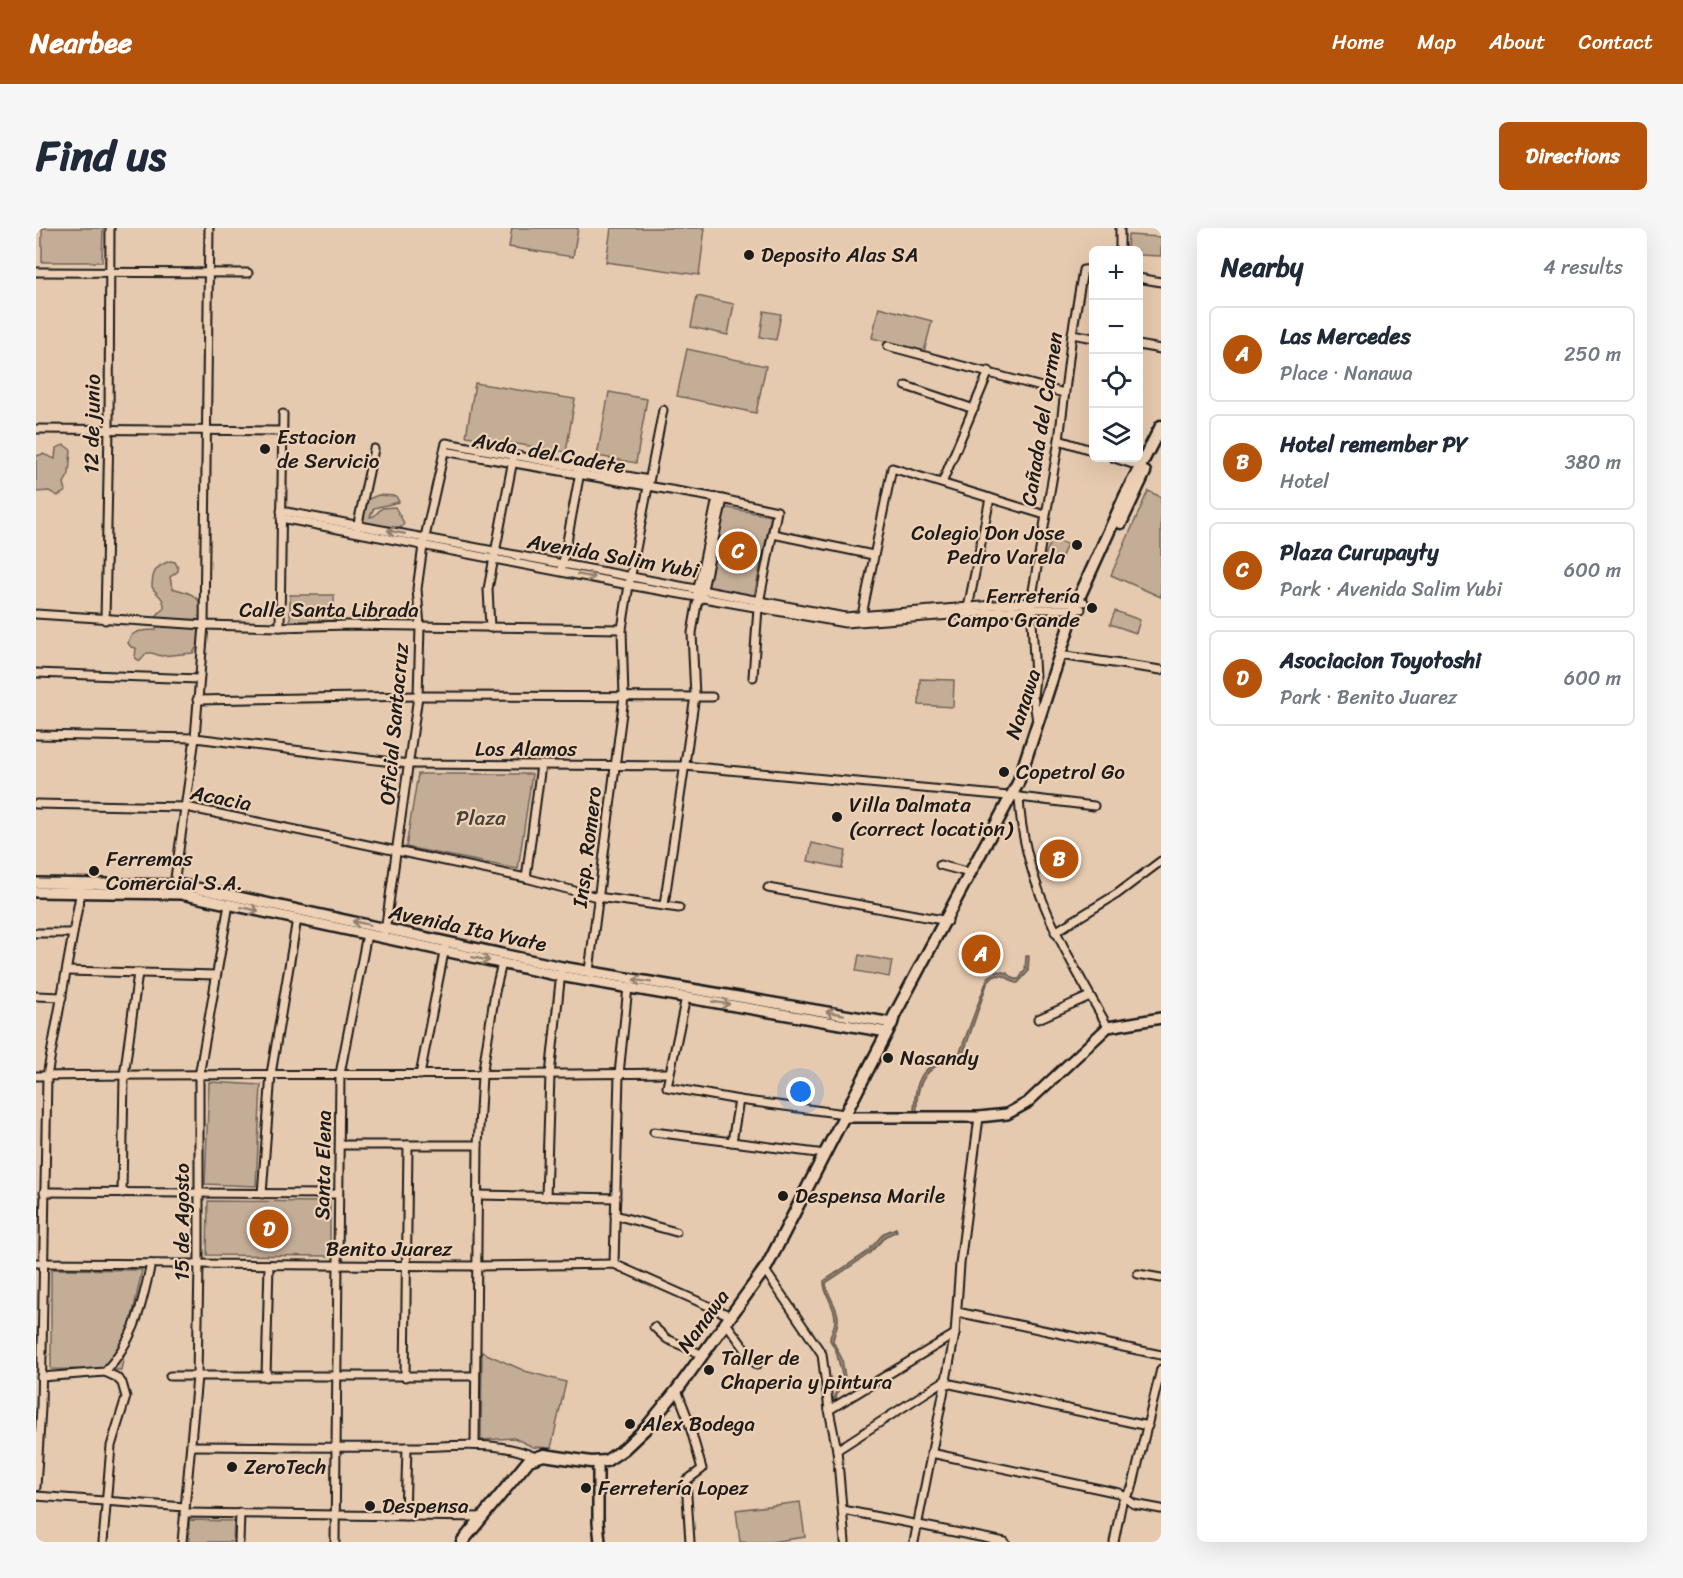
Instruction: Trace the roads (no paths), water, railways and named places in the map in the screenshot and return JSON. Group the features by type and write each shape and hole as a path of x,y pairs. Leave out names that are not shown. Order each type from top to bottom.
{"main road":[{"name":"Nanawa","path":"947,920 1023,783 1079,605 1161,427"},
{"name":"Nanawa","path":"1144,467 1161,441"},
{"name":"Nanawa","path":"598,1462 606,1461 624,1449 645,1429 677,1390 765,1269 891,1025 898,1017 970,873 1016,796 1037,721 1062,656"},
{"path":"462,1542 522,1467 535,1457 555,1455 598,1462"}],"street":[{"name":"12 de junio","path":"105,620 110,228"},
{"path":"174,885 195,738 204,625 209,228"},
{"path":"1120,228 1120,246"},
{"name":"Cañada del Carmen","path":"1037,721 1033,696 1035,678 1031,605 1059,440 1072,334 1083,270 1089,269"},
{"path":"36,272 248,273"},
{"path":"1143,279 1161,282"},
{"path":"1072,334 1089,337"},
{"path":"888,346 989,371 1064,393"},
{"path":"1143,346 1161,349"},
{"path":"942,483 989,371"},
{"path":"906,386 974,409"},
{"name":"Insp. Romero","path":"588,971 624,697 622,629 629,580 663,410"},
{"path":"280,627 282,414"},
{"path":"36,429 282,431"},
{"path":"1059,440 1089,449"},
{"name":"Oficial Santacruz","path":"385,933 418,696 420,627 417,589 424,542 444,451 447,443 513,458"},
{"path":"357,529 374,449"},
{"name":"Avda. del Cadete","path":"444,451 513,458 580,470 777,511 773,534"},
{"path":"490,628 488,589 513,458"},
{"path":"1127,462 1144,467"},
{"path":"861,620 892,468 1045,514"},
{"path":"562,568 580,470"},
{"path":"664,905 695,696 692,633 720,498"},
{"path":"968,608 990,498"},
{"name":"Avenida Salim Yubi","path":"281,514 699,595 759,604 845,623 968,608 1079,605"},
{"path":"753,677 759,604 773,534 873,555"},
{"name":"Avenida Salim Yubi","path":"861,620 1031,605"},
{"name":"Calle Santa Librada","path":"36,614 105,620 280,627 347,625 622,629"},
{"path":"1062,656 1161,670"},
{"path":"36,673 199,679"},
{"path":"1035,678 1040,693 1043,695 1047,693"},
{"path":"198,700 418,696 712,697"},
{"name":"Los Alamos","path":"36,735 195,738 409,764 685,766 1016,796 1094,806"},
{"path":"526,878 541,765"},
{"path":"1016,796 1026,850 1055,932 1108,1027"},
{"name":"Acacia","path":"36,804 186,807 526,878 597,897 679,908"},
{"path":"1055,932 1117,894 1161,861"},
{"path":"940,865 970,873"},
{"name":"Avenida Ita Yvate","path":"36,883 175,894 193,892 628,987 672,990 686,997 779,1008"},
{"name":"Avenida Ita Yvate","path":"36,892 174,885 229,904 297,919 327,921 367,934 385,933"},
{"path":"36,1487 41,1377 40,1263 47,1076 82,888"},
{"path":"768,888 947,920"},
{"name":"15 de Agosto","path":"182,1542 197,1376 199,1076 229,904"},
{"path":"262,1194 271,1074 297,919"},
{"path":"36,933 74,933"},
{"name":"Santa Elena","path":"335,1542 340,1074 367,934"},
{"path":"420,1075 445,946"},
{"name":"Avenida Ita Yvate","path":"445,946 502,963 561,971 588,971 672,990 891,1025"},
{"path":"475,1445 478,1145 482,1076 495,992 502,963"},
{"path":"67,971 216,975"},
{"path":"546,1197 550,1075 561,971"},
{"path":"122,1193 124,1076 138,973"},
{"path":"614,1264 619,1074 628,987"},
{"path":"36,996 62,997"},
{"path":"1038,1019 1090,996"},
{"path":"686,997 668,1073 667,1087 844,1115 1000,1116 1020,1108 1108,1027 1160,1021"},
{"path":"36,1076 340,1074 482,1076 668,1073"},
{"path":"732,1142 739,1100"},
{"path":"914,1542 955,1334 960,1264 980,1117"},
{"path":"654,1132 825,1154"},
{"path":"340,1145 478,1145"},
{"path":"405,1377 408,1145"},
{"path":"44,1192 338,1194"},
{"path":"477,1195 616,1198"},
{"path":"615,1215 675,1232"},
{"name":"Benito Juarez","path":"40,1263 476,1266 614,1264 729,1319"},
{"path":"105,1372 123,1348 137,1322 151,1264"},
{"path":"266,1377 269,1265"},
{"path":"765,1269 820,1349 824,1362 829,1410 837,1450 845,1542"},
{"path":"1137,1274 1161,1278"},
{"path":"957,1312 1161,1355"},
{"path":"729,1319 757,1365"},
{"path":"654,1327 667,1339 703,1355"},
{"path":"829,1410 955,1334"},
{"path":"1114,1542 1125,1496 1132,1488 1161,1369"},
{"path":"41,1377 105,1372 122,1383 126,1397 111,1446 102,1542"},
{"path":"170,1376 475,1377"},
{"path":"837,1450 947,1381 1148,1426"},
{"path":"677,1390 702,1469 686,1481 690,1542"},
{"path":"192,1446 475,1445 518,1450 535,1457"},
{"path":"405,1516 407,1447"},
{"path":"931,1453 1119,1493 1134,1504 1161,1509"},
{"path":"598,1462 600,1542"},
{"path":"36,1496 240,1513 482,1516"},
{"path":"843,1510 1005,1542"},
{"path":"239,1542 240,1513"}],"waterway":[{"path":"858,1074 870,1052"},
{"path":"840,1110 846,1097"},
{"path":"752,1276 758,1266"},
{"path":"699,1351 704,1342"}],"place":[{"name":"Deposito Alas SA","path":"749,255"},
{"name":"Estacion de Servicio","path":"265,449"},
{"name":"Colegio Don Jose Pedro Varela","path":"1077,545"},
{"name":"Plaza Curupayty","path":"738,551"},
{"name":"Ferretería Campo Grande","path":"1092,608"},
{"name":"Copetrol Go","path":"1004,772"},
{"name":"Villa Dalmata (correct location)","path":"837,817"},
{"name":"Hotel remember PY","path":"1059,859"},
{"name":"Ferremas Comercial S.A.","path":"94,871"},
{"name":"Las Mercedes","path":"981,954"},
{"name":"Nasandy","path":"888,1058"},
{"name":"Despensa Marile","path":"783,1196"},
{"name":"Asociacion Toyotoshi","path":"269,1229"},
{"name":"Taller de Chaperia y pintura","path":"709,1370"},
{"name":"Alex Bodega","path":"630,1424"},
{"name":"ZeroTech","path":"232,1467"},
{"name":"Ferretería Lopez","path":"586,1488"},
{"name":"Despensa","path":"370,1506"}],"park label":[{"name":"Plaza","path":"481,818"}]}
